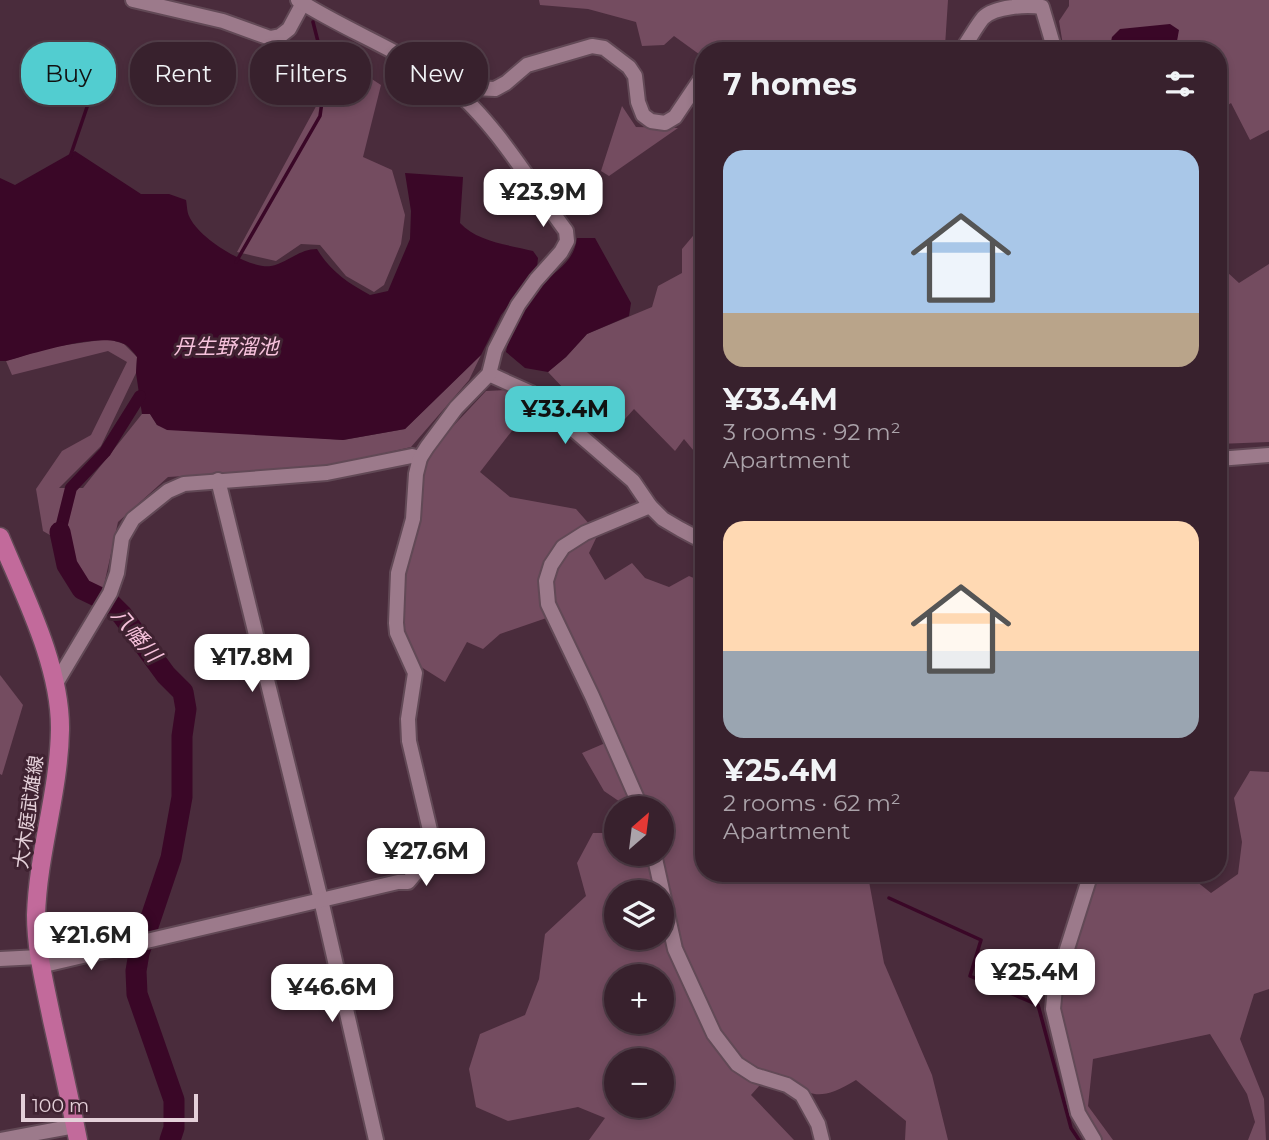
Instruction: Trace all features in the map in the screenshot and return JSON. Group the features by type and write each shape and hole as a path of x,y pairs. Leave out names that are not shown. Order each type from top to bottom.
{"main road":[{"name":"大木庭武雄線","path":"0,537 39,632 55,685 60,727 58,769 40,874 36,915 39,962 77,1133"}],"street":[{"path":"133,0 223,21 270,38 280,36 289,29 300,1 385,48"},
{"path":"967,42 984,17 992,12 1042,6 1052,42"},
{"path":"488,89 495,89 506,83 527,65 592,46 604,48 629,67 635,76 638,102 643,115 652,121 664,123 675,117 695,87"},
{"path":"0,959 39,962 135,944 398,882 408,882 430,856 434,847 409,741 408,719 415,673 397,634 396,623 398,573 413,520 416,474 420,458 456,408 489,374 495,349 518,305 567,241 566,231 470,105"},
{"path":"489,374 531,393 634,481 650,506 663,519 695,535"},
{"path":"55,685 110,593 117,573 122,538 133,519 168,491 184,484 327,473 412,456 420,458"},
{"path":"1227,458 1269,456"},
{"path":"218,480 321,900 376,1140"},
{"path":"636,796 593,696 548,604 546,581 551,565 563,547 585,533 650,506"},
{"path":"657,866 675,949 714,1034 737,1064 754,1075 787,1085 802,1095 818,1124 822,1140"},
{"path":"1088,882 1055,987 1053,1009 1078,1113 1094,1140"},
{"path":"0,1140 77,1133"}],"shaded area":[{"path":"539,0 948,0 945,42 695,42 695,51 674,36 664,45 642,46 636,22 588,9 540,5"},
{"path":"1069,0 1269,0 1269,130 1250,140 1231,103 1227,106 1227,42 1176,42 1112,37 1111,42 1062,42 1059,21 1069,6"},
{"path":"371,78 381,85 363,157 392,170 405,215 401,244 384,285 374,292 346,276 320,245 301,244 276,261 237,252 317,105 371,105"},
{"path":"622,106 636,127 678,128 609,176 601,171"},
{"path":"695,234 695,452 684,439 675,451 634,409 625,419 591,388 573,405 565,390 548,372 587,334 652,307 658,286 682,273 682,249"},
{"path":"1269,264 1269,442 1227,444 1227,272 1239,283"},
{"path":"108,339 124,344 137,357 136,373 101,446 59,488 83,488 142,414 150,414 157,425 343,440 405,429 481,355 469,380 411,447 325,467 168,477 118,522 104,585 91,604 75,596 55,538 43,531 36,489 62,451 91,435 127,362 108,351 12,375 6,361 52,347"},
{"path":"507,390 532,405 480,472 510,497 576,509 598,534 589,553 605,580 632,563 645,578 669,587 689,576 695,579 695,882 869,882 884,963 932,1075 948,1140 905,1140 906,1121 856,1080 831,1092 812,1094 769,1075 751,1095 794,1140 589,1140 605,1118 674,1118 674,1048 604,1048 604,1118 578,1107 508,1121 476,1107 469,1069 480,1034 525,1015 539,979 545,934 586,896 577,863 593,833 604,833 604,866 674,866 674,796 611,796 604,791 582,753 617,738 561,613 500,634 483,649 467,642 445,682 418,665 399,634 402,572 428,453 486,391"},
{"path":"0,675 23,705 2,775 0,774"},
{"path":"1250,771 1269,772 1269,989 1254,994 1240,1039 1264,1099 1266,1140 1248,1140 1255,1122 1247,1094 1210,1034 1093,1059 1088,1106 1113,1140 1098,1140 1082,1114 1058,1005 1082,914 1097,882 1197,882 1211,893 1238,874 1242,842 1234,798"}],"water":[{"path":"1170,24 1179,30 1176,42 1111,42 1112,37 1120,29"},
{"name":"丹生野溜池","path":"75,151 141,194 169,194 186,200 188,214 202,234 237,257 261,266 271,266 304,251 317,249 340,276 370,295 388,291 410,239 411,211 405,173 463,177 460,223 485,239 533,251 538,258 537,267 501,315 481,355 405,429 343,440 167,430 157,425 150,414 142,414 136,373 137,357 126,345 116,341 85,342 0,361 0,178 15,185"},
{"path":"577,238 595,238 631,303 629,316 587,334 548,372 525,368 506,352 511,335 536,292 569,259"}],"waterway":[{"path":"236,262 320,116 326,73 313,22"},
{"path":"70,157 88,105"},
{"name":"八幡川","path":"60,532 71,488 105,452 140,396"},
{"name":"八幡川","path":"60,532 67,565 82,589 109,602 122,615 166,675 183,692 186,709 182,736 182,797 171,858 139,953 136,971 137,994 174,1100 174,1128 170,1140"},
{"path":"889,898 981,940 970,976 1038,1005 1071,1128 1079,1140"}]}
